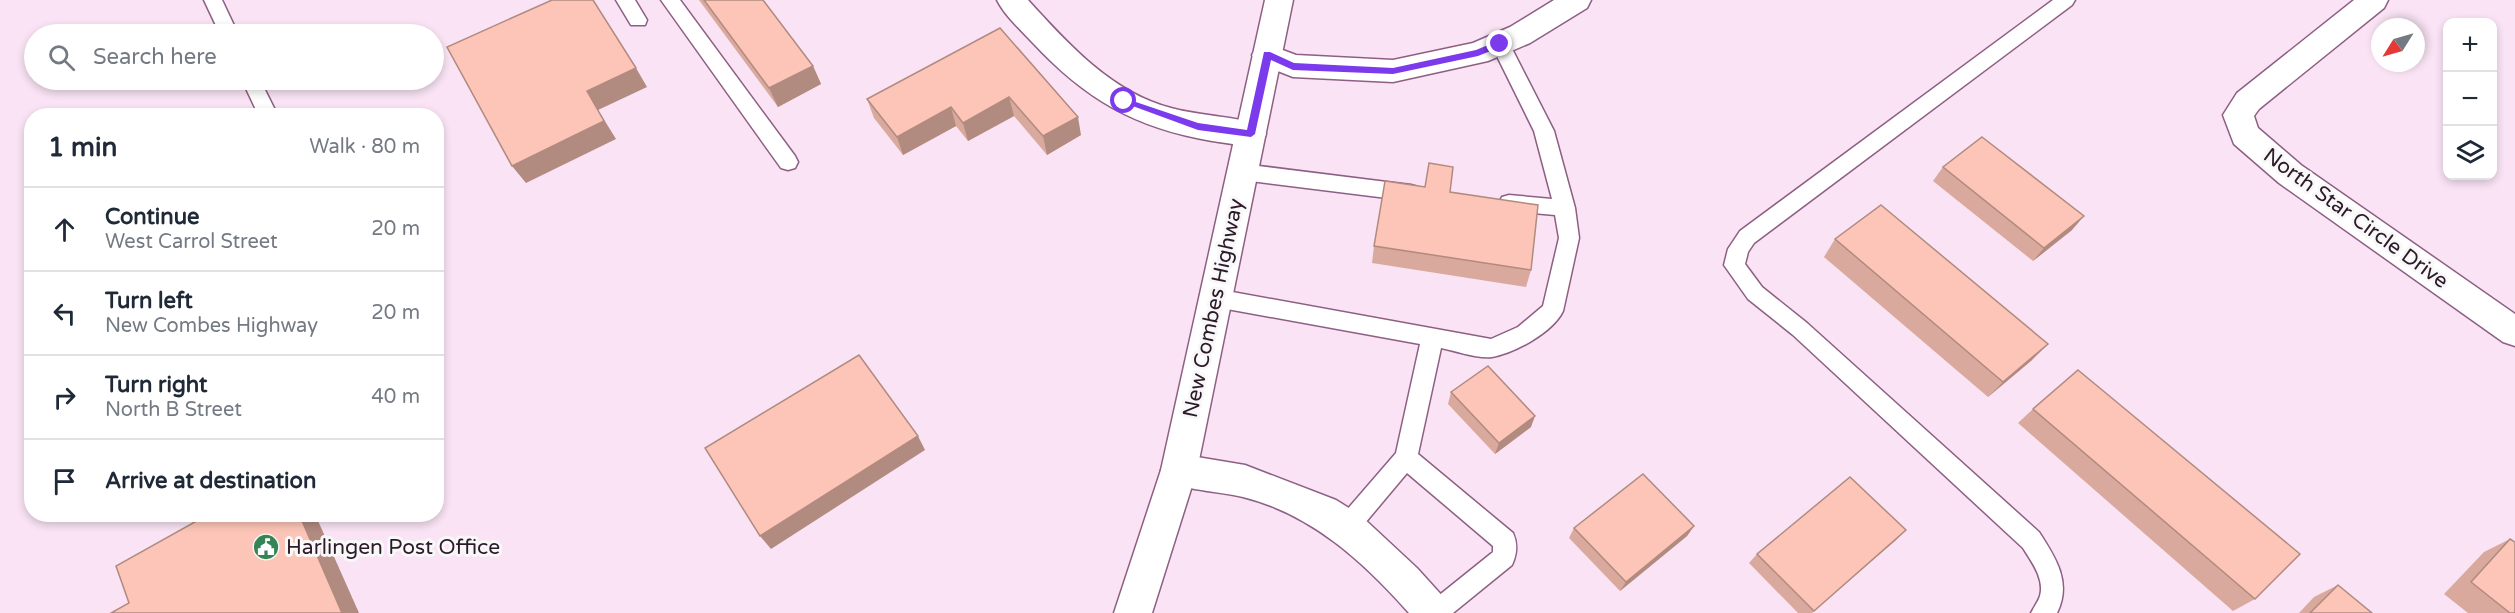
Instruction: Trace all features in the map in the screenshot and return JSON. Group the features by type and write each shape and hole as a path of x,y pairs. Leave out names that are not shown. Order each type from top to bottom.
{"street":[{"path":"1011,0 1055,49 1087,76 1124,101 1198,127 1251,134"},
{"name":"New Combes Highway","path":"1133,613 1179,470 1279,0"},
{"path":"1267,55 1293,66 1393,71 1478,53 1520,35 1577,0"},
{"name":"North Star Circle Drive","path":"2374,0 2248,101 2238,115 2245,135 2290,174 2515,332"},
{"path":"1179,470 1245,481 1323,512 1347,527 1404,580 1434,613"}],"lane":[{"path":"213,0 225,24"},
{"path":"625,0 638,20"},
{"path":"670,0 788,162"},
{"path":"2043,613 2051,605 2054,589 2048,567 2031,540 1800,329 1760,299 1742,280 1734,265 1738,249 1747,237 2066,0"},
{"path":"1216,298 1491,348 1526,334 1552,311 1569,238 1565,208 1544,131 1500,44"},
{"path":"256,90 265,108"},
{"path":"1243,172 1423,195"},
{"path":"1494,202 1565,208"},
{"path":"1347,527 1406,458 1432,339"},
{"path":"1406,458 1505,541 1504,557 1434,613"}],"building":[{"path":"552,0 593,0 636,68 587,91 604,121 512,166 447,47"},
{"path":"704,0 763,0 813,66 769,88"},
{"path":"1000,28 1078,117 1043,136 1009,97 963,123 951,107 897,137 867,99"},
{"path":"1982,137 2084,216 2044,248 1943,167"},
{"path":"1429,163 1453,167 1450,192 1538,205 1531,270 1374,246 1385,181 1425,187"},
{"path":"1881,205 2048,344 2003,382 1835,239"},
{"path":"859,355 918,436 760,536 705,448"},
{"path":"1488,366 1535,416 1499,443 1451,392"},
{"path":"2078,370 2300,554 2255,599 2033,409"},
{"path":"1643,474 1694,526 1626,582 1574,528"},
{"path":"1850,477 1906,530 1814,611 1757,554"},
{"name":"Harlingen Post Office","path":"195,522 302,522 342,613 111,613 129,603 116,566"},
{"path":"2510,539 2515,542 2515,613 2510,613 2471,582"},
{"path":"2338,585 2372,613 2310,613"}],"place":[{"name":"Harlingen Post Office","path":"266,547"}],"route":[{"path":"1124,101 1198,127 1251,134 1267,55 1293,66 1323,70 1393,71 1478,53 1500,44"}]}
